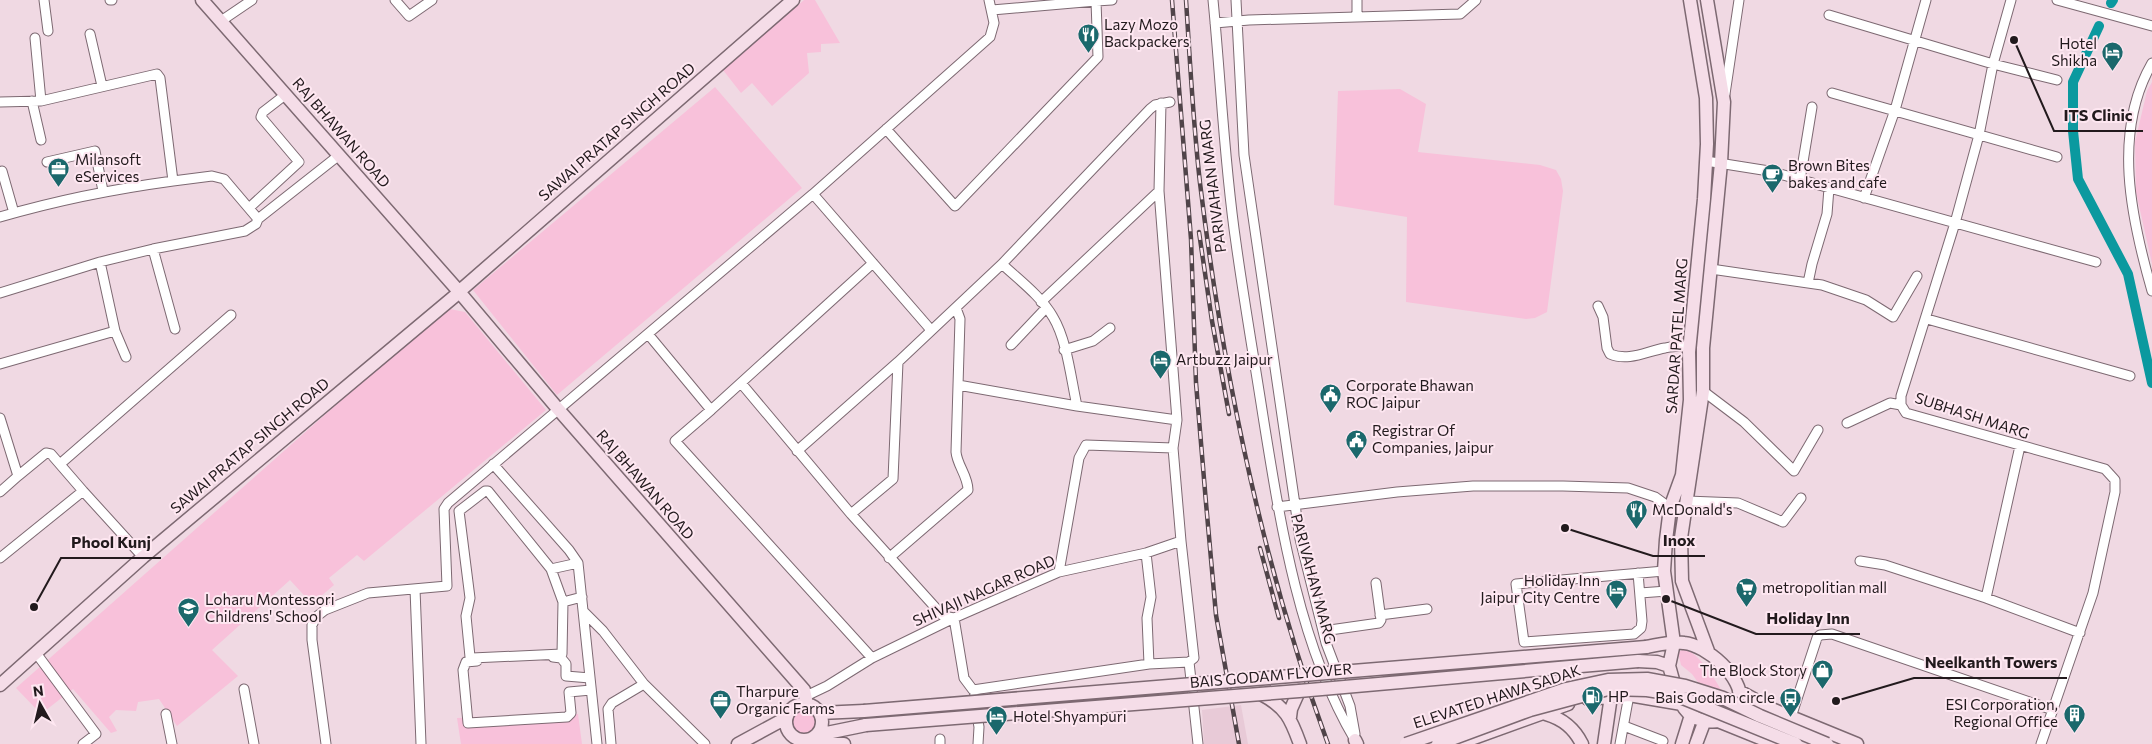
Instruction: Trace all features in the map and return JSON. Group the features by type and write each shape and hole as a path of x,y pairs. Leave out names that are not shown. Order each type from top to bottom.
{"street":[{"path":"44,0 48,31"},
{"name":"RAJ BHAWAN ROAD","path":"202,0 458,291 558,410 804,690 806,700"},
{"path":"221,21 252,0"},
{"path":"395,0 409,16 432,0"},
{"name":"SAWAI PRATAP SINGH ROAD","path":"0,685 143,557 458,291 793,0"},
{"path":"326,744 312,625 316,617 325,610 368,593 447,586 444,509 448,503 813,194 990,37 994,23 989,0"},
{"path":"992,10 1112,0"},
{"name":"PARIVAHAN MARG","path":"1213,0 1220,96 1236,242 1277,507 1308,628 1338,710 1356,742"},
{"name":"PARIVAHAN MARG","path":"1236,0 1244,155 1300,539 1323,631 1350,706 1356,742"},
{"path":"1357,0 1357,17"},
{"path":"1215,23 1249,20 1460,14 1476,0"},
{"name":"SARDAR PATEL MARG","path":"1674,643 1664,571 1666,540 1670,508 1682,475 1690,400 1690,346 1706,161 1706,98 1690,0"},
{"name":"SARDAR PATEL MARG","path":"1707,0 1724,102 1721,163 1703,348 1703,391 1681,538 1682,580 1708,651"},
{"path":"1724,102 1739,0"},
{"path":"1864,198 1895,110 1926,0"},
{"name":"SUBHASH MARG","path":"2011,0 1993,64 1979,135 1927,318 1901,396 1901,404 1906,413 2105,469 2115,480 2115,492 2093,593 2042,744"},
{"path":"2057,0 2152,26"},
{"path":"886,129 955,206 1098,56 1096,1"},
{"path":"1829,15 1993,64 2056,80"},
{"path":"90,34 102,86"},
{"path":"35,38 36,101 41,140"},
{"path":"2152,63 2143,79 2133,107 2129,140 2130,195 2152,291"},
{"path":"0,102 36,101 157,74 160,78 173,181"},
{"path":"1832,93 2057,157"},
{"path":"249,208 298,162 261,117 263,112 285,95"},
{"path":"797,451 898,362 1002,264 1150,109 1165,103 1159,191 1177,420 1173,448 1194,658 1189,662 1149,664 973,690"},
{"path":"1800,180 1812,107"},
{"path":"47,162 95,151 103,191"},
{"path":"0,293 100,262 245,230 256,224 258,219 338,156"},
{"path":"1706,161 1769,170 2096,262"},
{"path":"2,171 14,213"},
{"path":"0,217 103,191 212,176 224,179 258,219"},
{"path":"1808,283 1827,214 1829,188"},
{"path":"1012,345 1044,305 1159,191"},
{"path":"813,194 931,330"},
{"path":"153,249 176,329"},
{"path":"100,262 115,331 126,357"},
{"path":"872,658 676,442 874,263"},
{"path":"1002,264 1044,305 1060,331 1077,406"},
{"path":"1711,269 1828,287 1866,300 1893,317 1917,276"},
{"path":"1598,306 1606,329 1607,348 1610,354 1616,357 1634,356 1664,348 1690,346"},
{"path":"889,558 968,490 968,484 956,461 960,319 956,308"},
{"path":"60,464 231,315"},
{"path":"1927,318 2130,376"},
{"path":"1064,350 1093,341 1110,328"},
{"path":"0,364 115,331"},
{"path":"648,334 711,410"},
{"path":"851,514 893,479 898,362"},
{"path":"741,383 889,558 943,616 954,618 964,678 973,690 979,727 978,744"},
{"path":"958,385 1077,406 1177,420"},
{"path":"1703,391 1744,422 1794,472 1818,430"},
{"path":"1847,423 1890,404 1901,404"},
{"path":"0,418 18,476"},
{"path":"1059,572 1079,458 1086,445 1173,448"},
{"path":"1986,598 2020,446"},
{"path":"0,492 46,453 52,454 143,557"},
{"path":"494,464 569,550 578,563 596,744"},
{"path":"1277,507 1397,492 1473,486 1628,488 1655,498 1670,508 1738,503 1783,522 1801,498"},
{"path":"2,553 83,491"},
{"path":"485,491 488,491 550,568 563,602 562,654 472,658 470,656 466,616 470,598 459,512 485,491"},
{"name":"SHIVAJI NAGAR ROAD","path":"806,700 872,658 954,618 1059,572 1146,553 1182,541"},
{"path":"1146,553 1151,597 1147,618 1149,664"},
{"path":"1860,560 1885,565 1986,598 2080,633"},
{"path":"550,568 578,563"},
{"path":"1638,573 1642,621 1641,628 1634,634 1524,642 1516,584 1638,573 1664,571"},
{"path":"1323,631 1379,622 1381,620 1376,582"},
{"path":"415,589 421,744"},
{"path":"1640,593 1667,590"},
{"path":"563,602 582,598"},
{"path":"1380,615 1427,609"},
{"path":"584,612 603,631 644,684 705,744"},
{"path":"1791,718 1817,638 1820,635 1832,634 2052,710"},
{"path":"1718,722 1728,720 1740,703 1739,691 1732,677 1708,651 1684,643 1674,643 1669,666 1682,704 1691,715 1718,722 1775,744"},
{"name":"BAIS GODAM FLYOVER","path":"820,713 864,711 1646,647 1674,643"},
{"path":"36,653 96,734 98,744"},
{"path":"590,678 566,676 566,664 561,658 466,662 463,670 467,721 471,724 567,718 570,713 569,692 592,690"},
{"name":"BAIS GODAM FLYOVER","path":"814,740 836,731 866,725 1299,691 1638,661 1657,662 1669,666"},
{"path":"1189,662 1198,744"},
{"name":"ELEVATED HAWA SADAK","path":"1406,744 1566,689 1608,680 1647,679 1685,686 1723,698 1827,744"},
{"path":"611,744 608,709 612,703 644,684"},
{"path":"244,689 254,744"},
{"name":"ELEVATED HAWA SADAK","path":"1438,744 1530,710 1608,689 1647,690 1673,694 1796,744"},
{"path":"1299,691 1290,709 1290,717 1300,744"},
{"path":"1739,691 1791,718 1857,744"},
{"path":"1261,694 1274,700 1290,717"},
{"path":"1457,744 1546,714 1569,704 1611,696 1630,695 1682,704"},
{"path":"1620,744 1630,695"},
{"path":"1546,714 1566,722 1582,744 1604,744 1611,696"},
{"path":"738,744 786,718 792,709 806,700 820,713 822,724 814,740"},
{"path":"166,714 172,744"},
{"path":"1682,744 1691,715"},
{"path":"786,718 787,730 790,734 801,740 844,744"},
{"path":"1696,744 1705,720"},
{"path":"1624,726 1663,741"},
{"path":"836,731 844,744"},
{"path":"82,744 96,734"}],"shaded area":[{"path":"804,0 815,0 840,43 821,44 821,52 807,53 809,73 772,106 752,83 741,93 723,70"},
{"path":"2152,82 2152,264 2136,192 2135,142 2147,91"},
{"path":"715,87 802,188 557,395 473,290"},
{"path":"1400,89 1426,104 1418,152 1540,165 1556,170 1561,179 1563,191 1547,312 1535,318 1526,319 1406,302 1407,217 1334,205 1338,91"},
{"path":"450,309 465,312 546,410 364,561 357,555 329,578 334,585 312,604 290,580 212,650 238,676 177,726 159,699 138,702 136,711 116,710 109,717 117,731 111,733 73,689 41,714 16,688 440,313"},
{"path":"1684,649 1696,656 1713,676 1725,697 1721,703 1710,699 1692,674 1681,665 1678,652"},
{"path":"1241,705 1248,744 1204,744 1202,710"},
{"path":"803,711 812,715 816,724 812,733 803,737 794,733 790,724 794,715"},
{"path":"578,714 582,744 461,744 457,718"}],"waterway":[{"path":"2099,26 2073,82 2073,131 2078,179 2128,274 2152,383"}],"railway":[{"path":"1172,0 1191,239 1196,383 1216,615 1239,744"},
{"path":"1186,0 1200,183 1209,255 1233,397 1248,468 1283,607 1304,676 1328,744"},
{"path":"1199,232 1212,321 1229,414"},
{"path":"1260,548 1279,618"}],"place":[{"name":"ITS Clinic","path":"2014,40"},
{"name":"Lazy Mozo Backpackers","path":"1088,53"},
{"name":"Hotel Shikha","path":"2113,72"},
{"name":"Milansoft eServices","path":"59,188"},
{"name":"Brown Bites bakes and cafe","path":"1772,194"},
{"name":"Artbuzz Jaipur","path":"1160,379"},
{"name":"Corporate Bhawan ROC Jaipur","path":"1330,414"},
{"name":"Registrar Of Companies, Jaipur","path":"1356,459"},
{"name":"Inox","path":"1565,528"},
{"name":"McDonald's","path":"1636,529"},
{"name":"Holiday Inn","path":"1666,599"},
{"name":"Phool Kunj","path":"34,607"},
{"name":"metropolitian mall","path":"1746,607"},
{"name":"Holiday Inn Jaipur City Centre","path":"1616,609"},
{"name":"Loharu Montessori Childrens' School","path":"189,628"},
{"name":"The Block Story","path":"1823,690"},
{"name":"Neelkanth Towers","path":"1836,701"},
{"name":"HP","path":"1592,716"},
{"name":"Bais Godam circle","path":"1791,717"},
{"name":"Tharpure Organic Farms","path":"720,720"},
{"name":"ESI Corporation, Regional Office","path":"2074,733"},
{"name":"Hotel Shyampuri","path":"997,736"}]}
